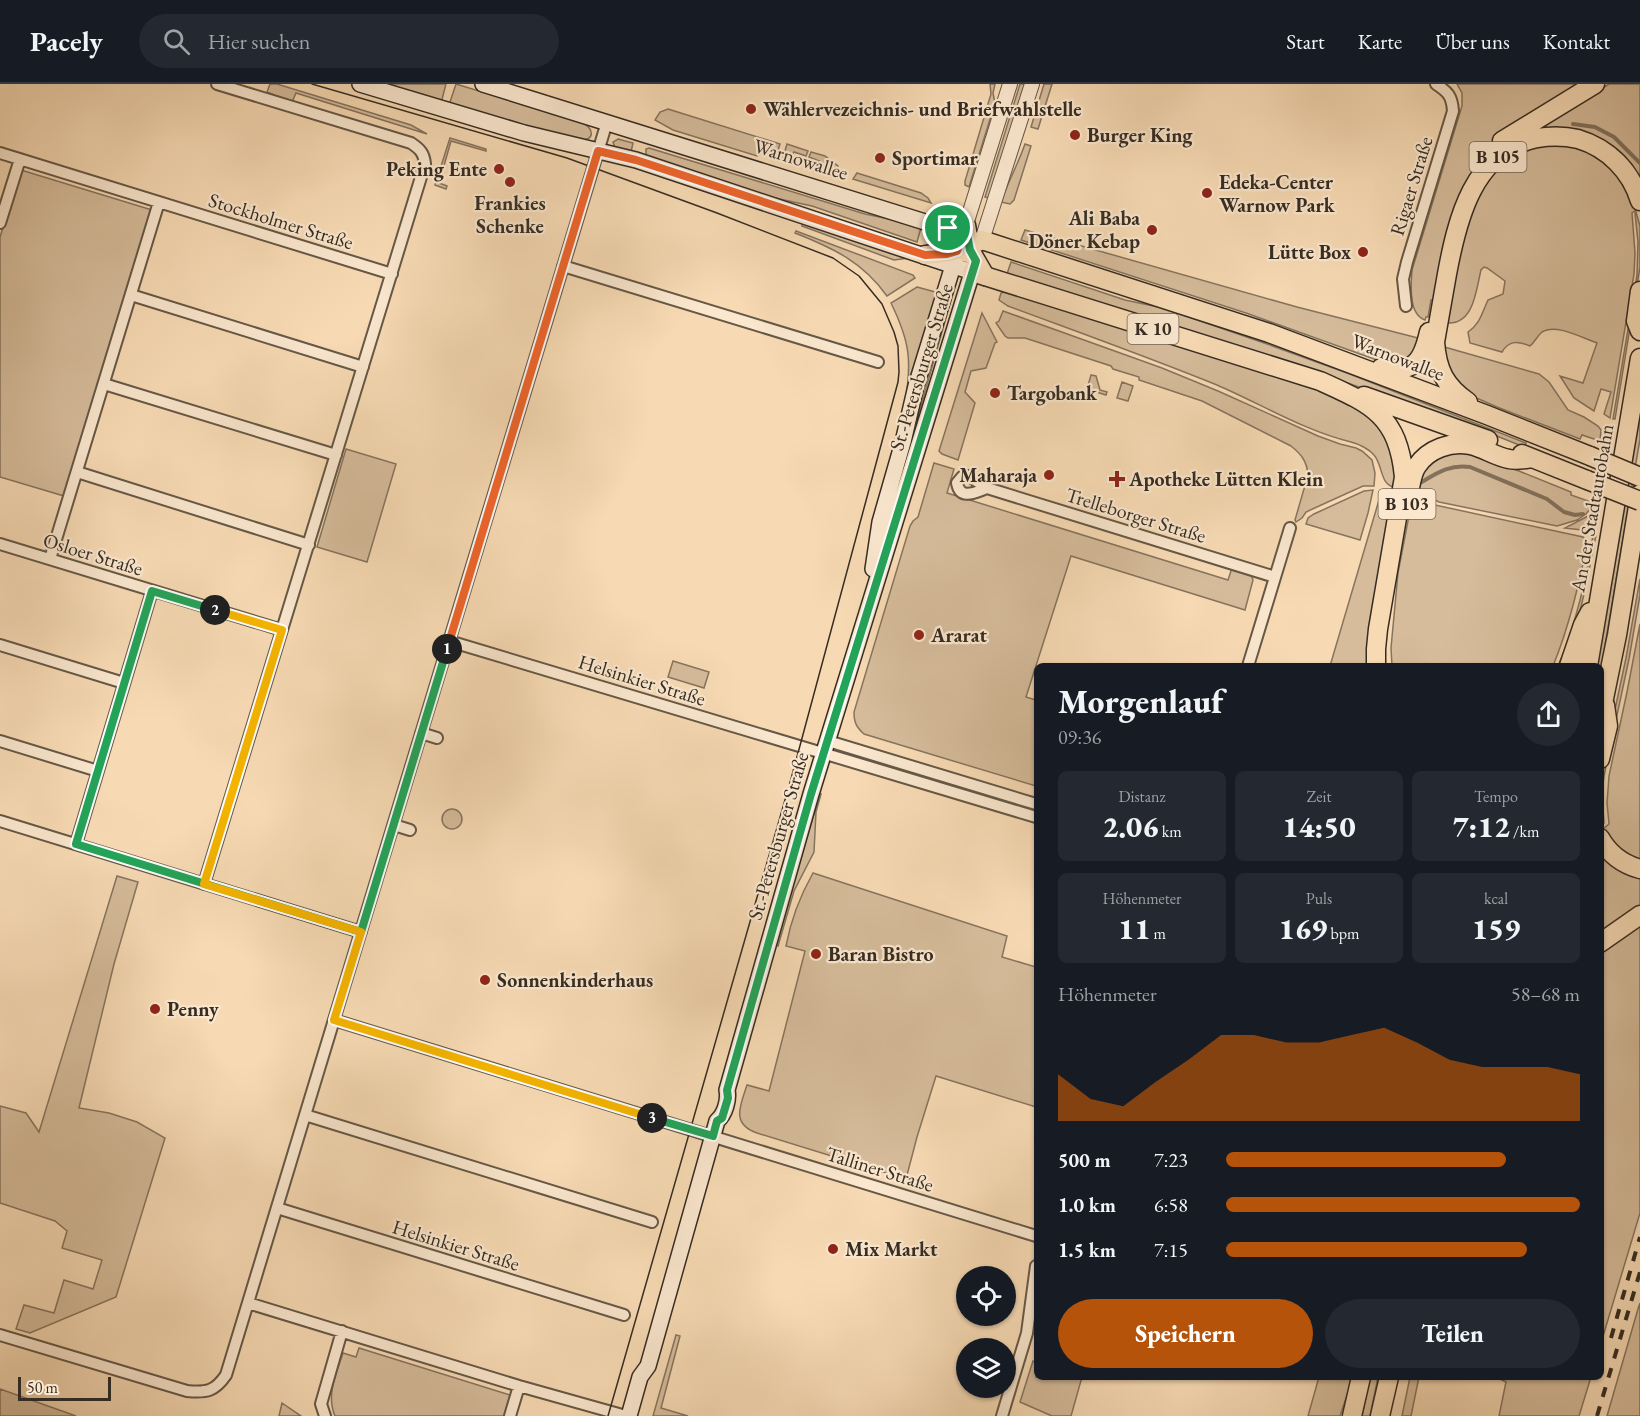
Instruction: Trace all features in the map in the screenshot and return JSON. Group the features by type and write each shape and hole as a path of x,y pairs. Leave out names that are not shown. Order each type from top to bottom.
{"main road":[{"path":"360,84 597,156 636,160 925,255 947,254 969,248"},
{"name":"Warnowallee","path":"483,84 607,122 969,248 1137,289 1269,333 1487,415 1640,477"},
{"path":"1435,319 1453,211 1461,189 1471,173 1497,144 1595,84"},
{"name":"B 105","path":"1487,415 1448,385 1440,372 1431,341 1462,210 1473,188 1490,164 1511,147 1522,142 1543,137 1567,137 1585,142 1617,161 1632,181 1640,201"},
{"name":"K 10","path":"969,248 1320,381 1414,413 1532,458"},
{"name":"St.-Petersburger Straße","path":"639,1416 649,1379 648,1366 715,1129 722,1118 728,1098 727,1090 826,747 873,594 969,248"},
{"path":"1640,291 1636,321 1640,331"},
{"path":"1347,361 1399,370 1408,368 1419,360 1431,341"},
{"name":"An der Stadtautobahn","path":"1589,663 1640,358"},
{"path":"1320,381 1357,397 1375,410 1388,424 1397,440 1402,457 1404,477 1378,629 1376,663"},
{"name":"B 103","path":"1386,663 1386,630 1395,572 1412,479 1417,466 1426,456 1448,445 1470,445 1510,460 1532,458"},
{"path":"1532,458 1640,501"},
{"path":"1604,705 1640,494"},
{"path":"1570,663 1583,626 1601,592"},
{"path":"1604,713 1608,726 1604,742"},
{"path":"1604,844 1620,861 1640,869"},
{"path":"1604,940 1640,915"},
{"name":"St.-Petersburger Straße","path":"628,1416 640,1377 648,1366"},
{"path":"1352,1416 1360,1380"},
{"path":"1380,1416 1388,1380"}],"street":[{"path":"204,884 425,164 420,148 411,143 217,84"},
{"name":"St.-Petersburger Straße","path":"969,248 1010,84"},
{"name":"St.-Petersburger Straße","path":"969,248 1032,84"},
{"name":"Rigaer Straße","path":"1406,306 1404,279 1407,262 1453,111 1452,100 1445,90 1436,84"},
{"path":"0,1335 188,1392 203,1393 218,1386 226,1375 607,122"},
{"path":"0,153 159,202 50,559"},
{"path":"0,224 20,159"},
{"name":"Stockholmer Straße","path":"159,202 392,274"},
{"path":"563,266 878,362"},
{"path":"131,295 363,367"},
{"path":"104,384 336,455"},
{"path":"77,472 309,545"},
{"name":"Trelleborger Straße","path":"987,488 1275,577"},
{"path":"1249,663 1290,528"},
{"name":"Osloer Straße","path":"0,544 152,591 76,844"},
{"path":"152,591 282,630"},
{"name":"Helsinkier Straße","path":"449,641 826,747"},
{"path":"0,645 124,683"},
{"path":"422,733 437,738"},
{"path":"0,741 98,771"},
{"path":"826,747 985,788 1034,803"},
{"path":"826,747 1034,816"},
{"path":"981,800 985,788"},
{"path":"0,821 361,932"},
{"path":"393,825 410,830"},
{"path":"334,1020 715,1129"},
{"path":"305,1115 652,1222"},
{"name":"Talliner Straße","path":"715,1129 1034,1235"},
{"name":"Helsinkier Straße","path":"277,1208 624,1315"},
{"path":"1002,1416 1027,1334 1034,1281"},
{"path":"248,1302 519,1386 628,1416"},
{"path":"326,1416 321,1404 342,1331"},
{"path":"510,1416 519,1386"}],"shaded area":[{"path":"270,84 277,84 411,125 427,134 296,93 292,102 267,92"},
{"path":"378,84 446,84 441,103"},
{"path":"456,84 581,122 589,127 591,136 579,140 449,105"},
{"path":"990,84 995,84 993,93 995,103 969,187 965,185 965,181 991,94"},
{"path":"1020,84 1025,84 989,198 985,197"},
{"path":"1044,84 1052,84 1038,129 1031,127"},
{"path":"1457,84 1595,84 1497,144 1468,179 1452,216 1435,300 1431,300 1428,317 1425,320 1416,312 1413,305 1412,270 1462,106 1462,93"},
{"path":"1609,84 1640,84 1640,178 1632,164 1621,153 1597,137 1568,129 1538,129"},
{"path":"668,109 780,144 776,157 762,153 757,156 673,130 655,120 660,112"},
{"path":"1543,137 1608,154 1640,207 1632,213 1634,274 1610,418 1604,414 1611,392 1601,389 1594,411 1574,398 1560,376 1583,383 1597,343 1554,329 1542,332 1530,346 1514,343 1508,345 1502,352 1470,343 1468,332 1478,322 1488,300 1503,294 1505,281 1487,268 1484,267 1481,270 1475,296 1468,312 1456,322 1447,323 1454,238 1478,180"},
{"path":"450,138 486,149 486,151 451,141 439,183 447,186 446,189 435,185"},
{"path":"618,139 633,143 631,152 615,148 613,142"},
{"path":"787,144 808,151 806,156 794,152 789,159 783,157"},
{"path":"1025,144 1031,146 1014,200 1010,204 1001,202 1007,187"},
{"path":"649,148 865,214 921,228 917,242 812,206 775,198 646,157 646,149"},
{"path":"811,152 825,156 838,166 833,177 814,171 819,161 809,157"},
{"path":"21,170 152,210 64,496 0,477 0,237"},
{"path":"857,173 921,193 931,203 853,179"},
{"path":"1636,212 1640,226 1640,267 1615,419 1613,419 1637,275"},
{"path":"803,223 909,258 894,260 802,226"},
{"path":"1025,230 1297,307 1422,339 1413,357 1385,363 1246,313 1021,240"},
{"path":"796,231 913,275 915,278 887,296 868,274 846,257 795,233"},
{"path":"1011,262 1125,300 1163,308 1267,344 1526,443 1524,447 1319,373 1007,274"},
{"path":"917,287 939,293 905,403 908,352 902,329 891,303"},
{"path":"1004,292 1239,363 1351,401 1385,433 1397,468 1395,487 1390,486 1384,479 1374,455 1360,445 1300,424 1217,385 1008,306 999,300 1001,293"},
{"path":"947,299 951,300 891,512 908,443"},
{"path":"1003,311 1162,368 1318,436 1356,448 1372,460 1375,473 1374,486 1363,486 1306,512 1296,522 1308,475 1303,458 1291,446 1202,401 1139,380 1139,377 1113,369 1111,366 1025,338 1008,338 996,323"},
{"path":"982,313 997,342 986,368 971,371 965,392 975,403 958,460 939,451"},
{"path":"1441,346 1539,374 1549,382 1568,410 1598,426 1601,430 1600,441 1582,435 1580,439 1465,393 1451,378"},
{"path":"1091,375 1096,376 1100,390 1107,392 1106,395 1087,389"},
{"path":"1122,382 1133,386 1128,401 1117,398"},
{"path":"1640,411 1640,439 1602,663 1598,663"},
{"path":"346,449 396,464 367,562 317,547"},
{"path":"1472,452 1571,492 1571,495 1591,502 1590,509 1577,520 1557,526 1439,502 1414,489 1429,463 1447,453"},
{"path":"934,463 954,469 947,493 1228,580 1232,568 1251,574 1253,580 1245,610 1071,556 1037,663 1034,663 1034,672 1026,697 1034,699 1034,785 864,734 856,724 854,712 910,526 918,517"},
{"path":"1373,490 1360,540 1306,524 1308,518 1314,514 1364,491"},
{"path":"1394,495 1369,663 1331,663 1379,500"},
{"path":"1412,500 1583,537 1587,546 1573,607 1554,663 1392,663 1391,648 1398,573"},
{"path":"1590,515 1588,525 1582,530 1565,528"},
{"path":"1593,535 1596,535 1578,618 1563,663 1559,663 1580,602"},
{"path":"1640,579 1640,595 1629,659 1604,776 1604,761"},
{"path":"1640,624 1640,863 1618,850 1604,831 1609,824 1607,803 1609,776"},
{"path":"673,661 709,672 704,688 668,677"},
{"path":"820,794 816,812 814,852 794,891 778,946 775,945"},
{"path":"452,809 459,812 462,819 459,826 452,829 445,826 442,819 445,812"},
{"path":"1604,854 1640,877 1640,908 1604,933"},
{"path":"813,873 1007,936 1002,957 1034,966 1034,1106 936,1076 906,1179 757,1133 743,1125 740,1107 747,1085 769,1091 805,951 786,946 790,926"},
{"path":"117,876 138,882 114,964 79,1108 109,1113 137,1122 165,1138 116,1297 30,1333 16,1329 24,1305 54,1313 64,1280 93,1289 102,1260 62,1248 67,1231 55,1221 0,1203 0,1106 26,1113 39,1132"},
{"path":"1640,922 1640,1213 1604,1333 1604,945"},
{"path":"1640,1303 1640,1416 1607,1416 1638,1309"},
{"path":"676,1335 680,1336 661,1408 688,1416 653,1416"},
{"path":"359,1348 510,1395 504,1416 335,1416 331,1400 332,1392 343,1353 356,1357"},
{"path":"1033,1361 1034,1380 1081,1380 1071,1416 1052,1416 1020,1402"},
{"path":"1318,1380 1352,1380 1340,1416 1308,1416"},
{"path":"1369,1380 1377,1380 1370,1416 1362,1416"},
{"path":"1409,1380 1418,1380 1411,1416 1402,1416"},
{"path":"1502,1380 1590,1380 1579,1416 1499,1416 1506,1382"},
{"path":"0,1389 76,1416 0,1416"},
{"path":"282,1403 301,1416 279,1416"}],"waterway":[{"path":"1573,124 1595,127 1614,137 1640,163"},
{"path":"1420,483 1450,468 1470,467 1547,499 1564,512 1575,515 1583,514"}],"tram line":[{"path":"312,84 567,158 833,258 859,276 882,304 898,346 898,382 791,779 608,1416"}],"railway":[{"path":"1611,1338 1640,1237"},
{"path":"1597,1416 1640,1272"}],"place":[{"name":"Wählervezeichnis- und Briefwahlstelle","path":"751,109"},
{"name":"Burger King","path":"1075,135"},
{"name":"Sportimar","path":"880,158"},
{"name":"Peking Ente","path":"499,169"},
{"name":"Frankies Schenke","path":"510,182"},
{"name":"Edeka-Center Warnow Park","path":"1207,193"},
{"name":"Ali Baba Döner Kebap","path":"1152,230"},
{"name":"Lütte Box","path":"1363,252"},
{"name":"Targobank","path":"995,393"},
{"name":"Maharaja","path":"1049,475"},
{"name":"Apotheke Lütten Klein","path":"1117,479"},
{"name":"Ararat","path":"919,635"},
{"name":"Baran Bistro","path":"816,954"},
{"name":"Sonnenkinderhaus","path":"485,980"},
{"name":"Penny","path":"155,1009"},
{"name":"Mix Markt","path":"833,1249"}],"route":[{"path":"948,228 960,242 957,251 925,255 636,160 598,151 361,932 347,927 233,892 230,892 190,879 76,844 152,591 282,630 204,884 233,892 361,932 334,1020 713,1136 728,1098 727,1090 811,794 976,261 970,250 967,235 948,228"}]}
